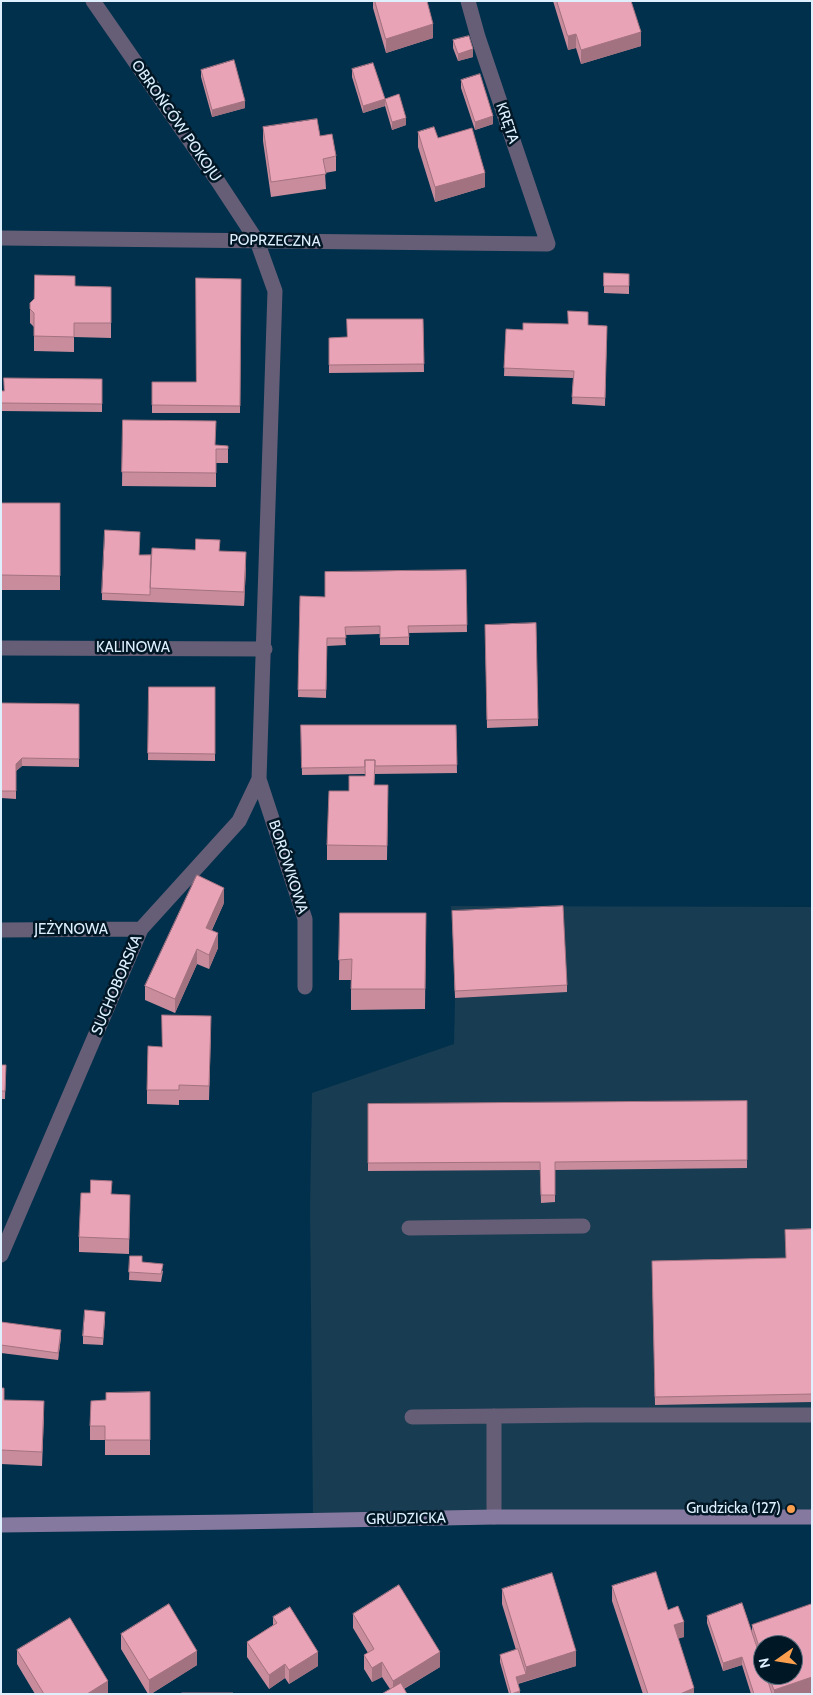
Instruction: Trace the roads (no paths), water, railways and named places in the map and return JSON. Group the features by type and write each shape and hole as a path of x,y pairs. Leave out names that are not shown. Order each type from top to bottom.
{"street":[{"name":"OBROŃCÓW POKOJU","path":"93,1 257,241 275,291 265,649"},
{"name":"KRĘTA","path":"468,1 478,37 548,244"},
{"name":"POPRZECZNA","path":"1,238 548,244"},
{"name":"KALINOWA","path":"1,648 265,649"},
{"name":"SUCHOBORSKA","path":"1,1255 140,929 239,821 259,779 265,649"},
{"name":"BORÓWKOWA","path":"259,779 305,919 305,987"},
{"name":"JEŻYNOWA","path":"1,930 140,929"},
{"path":"409,1228 582,1226"},
{"path":"412,1417 812,1415"},
{"path":"494,1416 494,1517"},
{"name":"GRUDZICKA","path":"1,1524 494,1517 812,1517"}],"place":[{"name":"Grudzicka (127)","path":"791,1509"}]}
